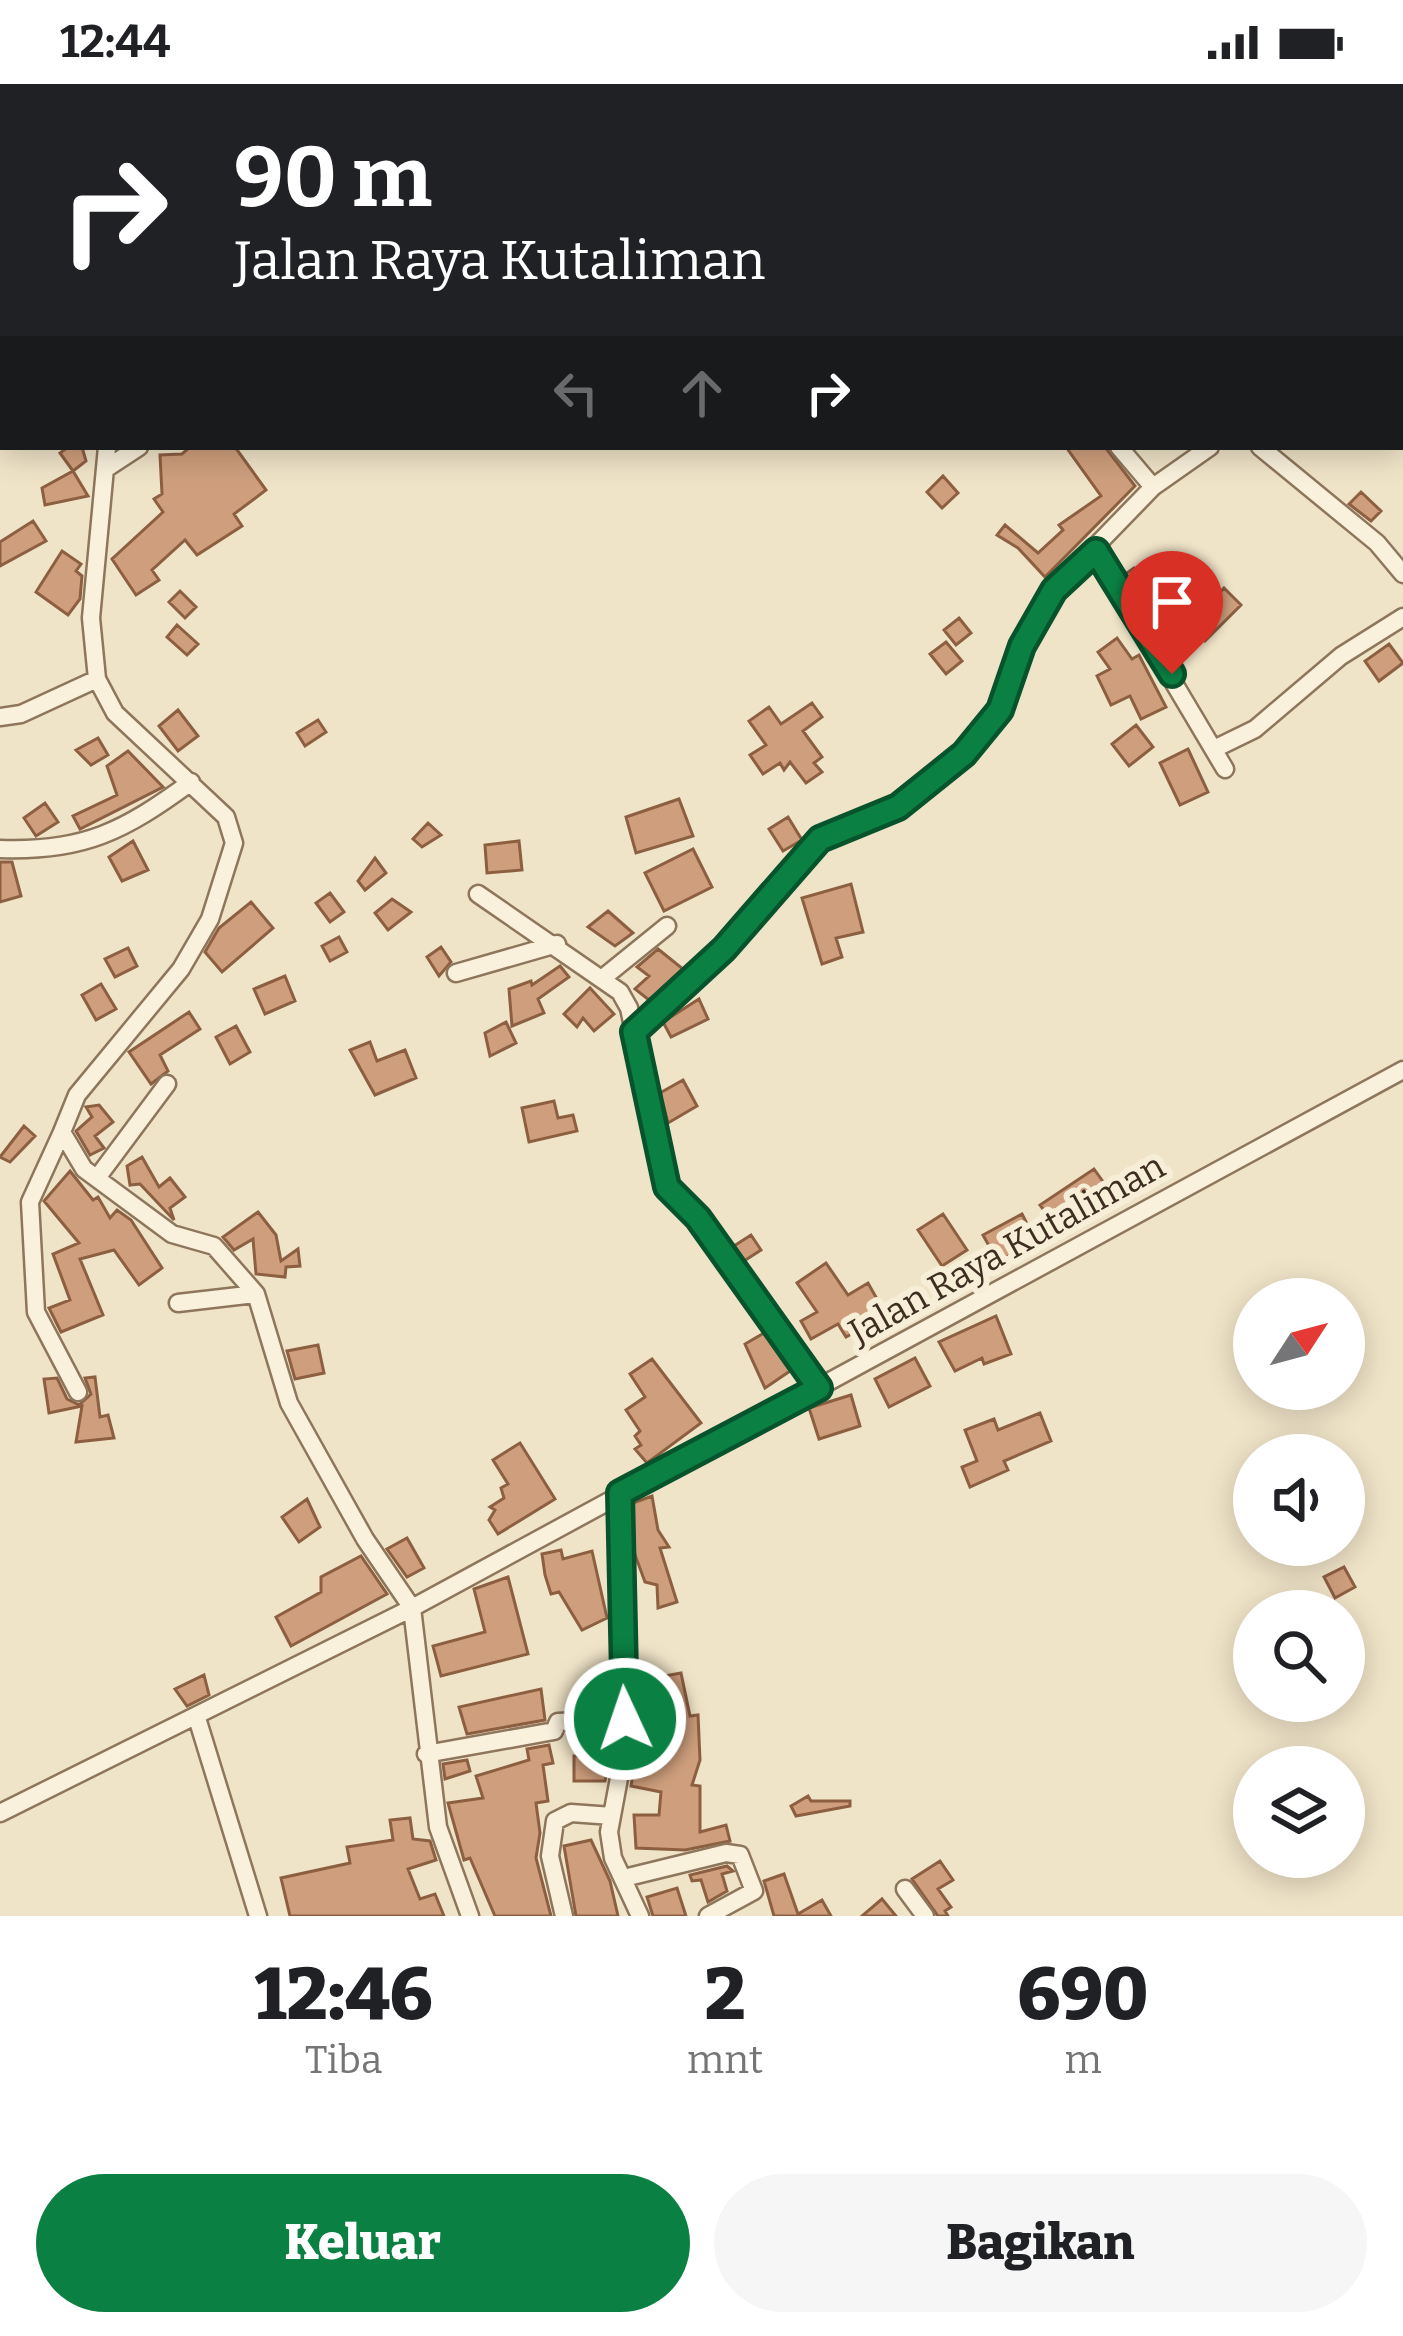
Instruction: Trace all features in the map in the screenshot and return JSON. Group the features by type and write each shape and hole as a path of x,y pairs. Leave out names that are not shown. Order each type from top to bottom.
{"street":[{"path":"78,1392 36,1312 30,1202 77,1095 181,969 232,856 226,817 116,713 97,680 91,618 107,450"},
{"path":"107,468 134,450"},
{"path":"1122,450 1153,487"},
{"path":"634,1032 724,949 820,839 898,807 964,754 1000,710 1022,646 1054,590 1153,487 1206,450"},
{"path":"1265,450 1377,543 1403,574"},
{"path":"1096,551 1225,769"},
{"path":"1214,749 1255,729 1341,656 1403,617"},
{"path":"0,717 21,714 97,680"},
{"path":"0,848 70,847 100,840 190,782"},
{"path":"478,894 557,944 620,992 634,1032 667,1187 698,1218 819,1388"},
{"path":"604,977 668,926"},
{"path":"456,973 557,944"},
{"name":"Jalan Raya Kutaliman","path":"0,1814 412,1608 1403,1070"},
{"path":"98,1178 167,1084"},
{"path":"62,1132 84,1169 172,1234 214,1246 256,1294 289,1402 365,1539 412,1608 426,1754 441,1840 470,1916"},
{"path":"178,1303 256,1294"},
{"path":"620,1493 625,1719 612,1816 613,1858 640,1916"},
{"path":"197,1718 258,1916"},
{"path":"426,1754 554,1731 558,1722 625,1719"},
{"path":"564,1916 550,1856 555,1821 572,1813 612,1816"},
{"path":"624,1878 726,1853 740,1855 754,1891 707,1916"},
{"path":"905,1889 925,1916"}],"building":[{"path":"83,450 86,461 73,471 60,453"},
{"path":"187,450 237,450 266,490 234,514 242,526 197,555 185,540 152,570 159,580 136,595 112,559 163,512 154,499 162,494 160,455"},
{"path":"1068,450 1107,450 1135,486 1045,577 1018,548 997,535 1005,525 1038,553 1063,530 1059,525 1101,496"},
{"path":"73,471 88,496 45,505 42,488"},
{"path":"943,476 958,493 942,508 927,492"},
{"path":"1361,492 1381,511 1371,521 1349,504"},
{"path":"33,521 46,541 0,566 0,542"},
{"path":"62,551 81,564 76,571 82,576 80,599 68,615 36,592"},
{"path":"1134,568 1150,589 1138,597 1124,575"},
{"path":"1224,588 1241,605 1205,641 1189,625"},
{"path":"180,591 196,607 185,618 169,602"},
{"path":"959,618 971,633 956,645 944,630"},
{"path":"177,625 198,644 187,655 167,637"},
{"path":"1117,638 1132,659 1139,655 1166,707 1141,719 1130,696 1111,705 1097,676 1110,669 1098,652"},
{"path":"946,642 962,661 946,674 930,654"},
{"path":"1389,644 1403,663 1379,681 1365,661"},
{"path":"812,703 822,717 803,731 822,757 814,763 822,772 806,783 790,762 784,770 780,763 763,774 750,755 766,745 749,721 769,707 781,724"},
{"path":"178,710 198,736 178,751 159,726"},
{"path":"318,720 326,732 305,746 297,733"},
{"path":"1136,725 1153,747 1129,766 1112,744"},
{"path":"98,738 108,755 91,765 76,750"},
{"path":"1188,749 1208,792 1180,805 1160,763"},
{"path":"128,751 163,787 80,829 73,816 117,795 107,766"},
{"path":"679,799 693,836 636,853 626,817"},
{"path":"45,803 58,822 36,836 24,818"},
{"path":"788,817 802,840 783,851 769,829"},
{"path":"428,823 441,835 422,847 413,839"},
{"path":"133,841 148,870 122,881 109,857"},
{"path":"519,841 522,870 487,873 485,845"},
{"path":"693,849 712,887 664,911 645,873"},
{"path":"375,858 386,873 365,890 358,881"},
{"path":"0,862 12,862 21,896 0,902"},
{"path":"851,884 863,932 836,938 842,957 822,964 802,898"},
{"path":"330,893 344,912 330,922 316,903"},
{"path":"392,899 411,912 388,930 375,913"},
{"path":"251,902 273,928 222,972 205,952 219,928"},
{"path":"608,911 633,933 615,946 588,927"},
{"path":"339,937 347,952 330,961 322,946"},
{"path":"441,947 451,962 439,976 427,957"},
{"path":"128,948 137,966 115,977 105,959"},
{"path":"658,949 683,969 649,1000 635,989 649,976 637,967"},
{"path":"560,966 569,977 538,999 544,1013 512,1026 509,989 531,981 532,985"},
{"path":"285,976 295,1001 265,1014 254,989"},
{"path":"101,984 116,1009 96,1020 82,995"},
{"path":"590,988 614,1014 594,1031 583,1018 577,1027 564,1014"},
{"path":"699,999 708,1019 671,1037 663,1022"},
{"path":"189,1012 200,1029 160,1055 168,1071 151,1084 129,1052"},
{"path":"506,1022 516,1043 490,1056 485,1033"},
{"path":"236,1026 250,1052 230,1064 216,1037"},
{"path":"370,1042 377,1061 405,1050 416,1078 375,1095 350,1050"},
{"path":"683,1080 697,1106 668,1123 660,1093"},
{"path":"554,1101 558,1118 573,1115 577,1131 529,1142 522,1108"},
{"path":"99,1105 113,1122 95,1136 104,1148 90,1155 76,1131 92,1117 86,1107"},
{"path":"24,1126 35,1136 10,1162 0,1157"},
{"path":"142,1157 159,1187 170,1178 185,1197 170,1208 174,1220 140,1184 130,1185 127,1166"},
{"path":"1094,1169 1114,1197 1059,1230 1040,1205"},
{"path":"70,1171 93,1200 98,1197 110,1218 117,1210 131,1220 162,1268 139,1285 114,1250 80,1259 103,1315 61,1332 49,1308 70,1300 53,1254 79,1243 44,1201"},
{"path":"258,1212 276,1235 281,1261 298,1249 300,1266 286,1267 285,1277 256,1274 253,1239 234,1250 223,1237"},
{"path":"943,1214 967,1250 942,1266 918,1230"},
{"path":"1022,1214 1036,1241 998,1262 983,1235"},
{"path":"751,1235 761,1250 744,1261 734,1246"},
{"path":"826,1263 848,1295 868,1283 886,1315 846,1337 838,1324 811,1339 801,1321 817,1312 797,1283"},
{"path":"996,1316 1011,1354 984,1364 982,1358 955,1371 939,1342"},
{"path":"764,1333 790,1371 765,1388 745,1344"},
{"path":"318,1345 324,1373 295,1379 287,1351"},
{"path":"915,1358 930,1386 889,1407 875,1379"},
{"path":"652,1359 701,1423 647,1463 635,1449 641,1445 635,1436 640,1431 626,1410 645,1397 630,1374"},
{"path":"95,1377 100,1417 108,1415 114,1438 76,1442 82,1406 49,1413 44,1379 57,1378 67,1399 79,1405 91,1394 85,1378"},
{"path":"851,1395 860,1426 819,1439 809,1408"},
{"path":"1040,1413 1051,1441 1004,1461 1008,1470 970,1487 962,1467 977,1461 965,1430 994,1419 998,1430"},
{"path":"520,1443 555,1499 498,1534 489,1520 495,1510 490,1507 504,1498 501,1488 508,1484 493,1460"},
{"path":"652,1496 658,1530 669,1547 660,1548 677,1602 658,1608 657,1585 645,1582 634,1552 633,1503"},
{"path":"307,1499 320,1527 299,1542 282,1517"},
{"path":"407,1538 424,1568 407,1577 387,1549"},
{"path":"561,1550 563,1559 592,1551 607,1618 582,1630 559,1592 551,1594 545,1575 542,1554"},
{"path":"361,1556 387,1594 291,1646 276,1617 321,1592 321,1577"},
{"path":"1344,1567 1355,1587 1331,1590 1324,1577"},
{"path":"508,1577 528,1654 441,1676 433,1646 485,1632 474,1589"},
{"path":"681,1673 690,1716 698,1715 700,1760 692,1785 700,1786 700,1832 726,1825 730,1841 685,1850 636,1848 634,1815 659,1815 661,1792 631,1786 636,1758 644,1760 642,1718 663,1717 637,1681"},
{"path":"204,1675 209,1695 187,1706 175,1689"},
{"path":"541,1689 545,1720 467,1734 459,1707"},
{"path":"606,1690 608,1707 579,1708 577,1693"},
{"path":"549,1745 553,1763 543,1765 548,1801 536,1803 540,1833 536,1858 551,1916 495,1916 470,1858 464,1860 448,1803 483,1798 476,1776 529,1760 527,1749"},
{"path":"574,1756 610,1756 605,1781 574,1781"},
{"path":"467,1760 470,1771 445,1779 443,1764"},
{"path":"808,1796 811,1801 850,1801 850,1806 796,1816 791,1806"},
{"path":"410,1818 413,1839 430,1841 436,1860 408,1869 420,1899 435,1894 444,1916 290,1916 281,1878 350,1863 347,1847 393,1840 390,1820"},
{"path":"591,1840 610,1881 618,1916 576,1916 564,1846"},
{"path":"940,1861 953,1880 938,1889 951,1907 945,1911 948,1916 938,1916 912,1879"},
{"path":"727,1866 733,1871 722,1874 727,1891 708,1902 701,1880 692,1881 690,1875"},
{"path":"784,1874 798,1914 822,1900 831,1916 774,1916 764,1881"},
{"path":"677,1888 686,1916 653,1916 647,1897"},
{"path":"882,1899 896,1916 862,1916"}],"route":[{"path":"625,1719 620,1493 819,1388 698,1218 667,1187 634,1032 724,949 820,839 898,807 964,754 1000,710 1022,646 1054,590 1096,551 1172,674"}]}
